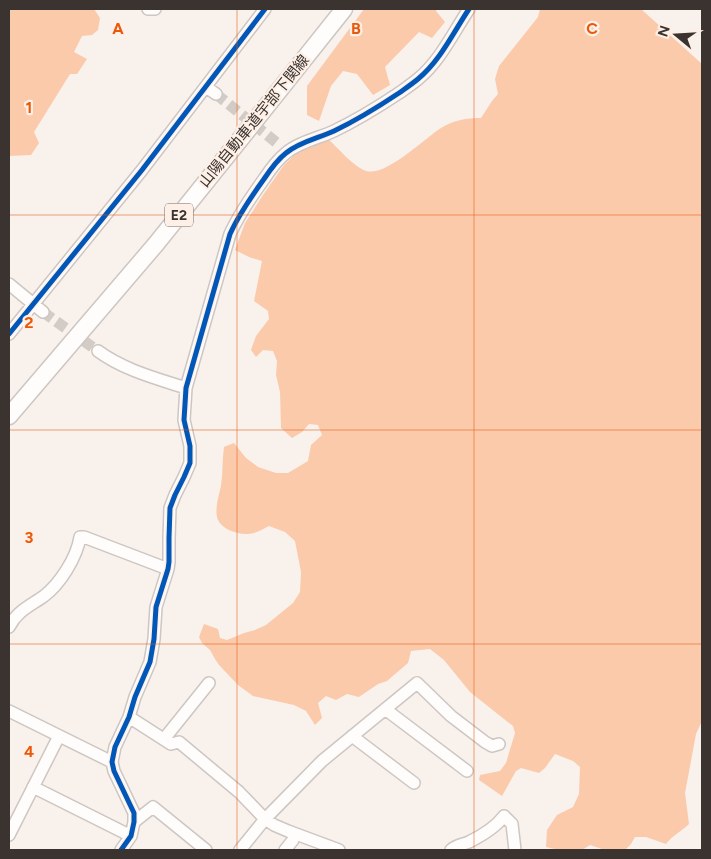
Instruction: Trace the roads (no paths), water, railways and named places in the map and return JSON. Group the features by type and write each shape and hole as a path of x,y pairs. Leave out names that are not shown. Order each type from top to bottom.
{"highway":[{"name":"山陽自動車道宇部下関線","path":"9,416 156,244 344,9"}],"street":[{"path":"148,9 155,9"},
{"path":"121,850 131,836 134,814 114,771 112,762 114,748 129,717 135,697 150,662 154,640 156,607 170,562 170,508 190,463 190,446 184,420 186,388 230,234 237,217 274,164 286,152 360,119 418,80 443,51 469,9"},
{"path":"9,334 38,308 206,87 260,10"},
{"path":"206,87 216,94"},
{"path":"277,144 286,152"},
{"path":"9,284 38,308"},
{"path":"98,351 110,360 136,372 186,388"},
{"path":"9,627 19,612 46,595 64,574 75,556 80,537 84,536 168,570"},
{"path":"164,739 209,683"},
{"path":"240,850 265,819 322,760 417,683 451,716 485,742 492,746 500,744"},
{"path":"385,709 467,771"},
{"path":"9,711 112,762"},
{"path":"129,717 171,744 179,742 239,792 265,819 274,825 339,850"},
{"path":"9,836 59,736"},
{"path":"352,736 414,783"},
{"path":"33,787 131,836"},
{"path":"134,822 153,807 206,850"},
{"path":"451,850 455,846 469,842 494,826 504,816 512,824 515,850"},
{"path":"285,850 293,840"}],"tunnel":[{"path":"216,94 277,143"},
{"path":"43,312 98,351"}]}
